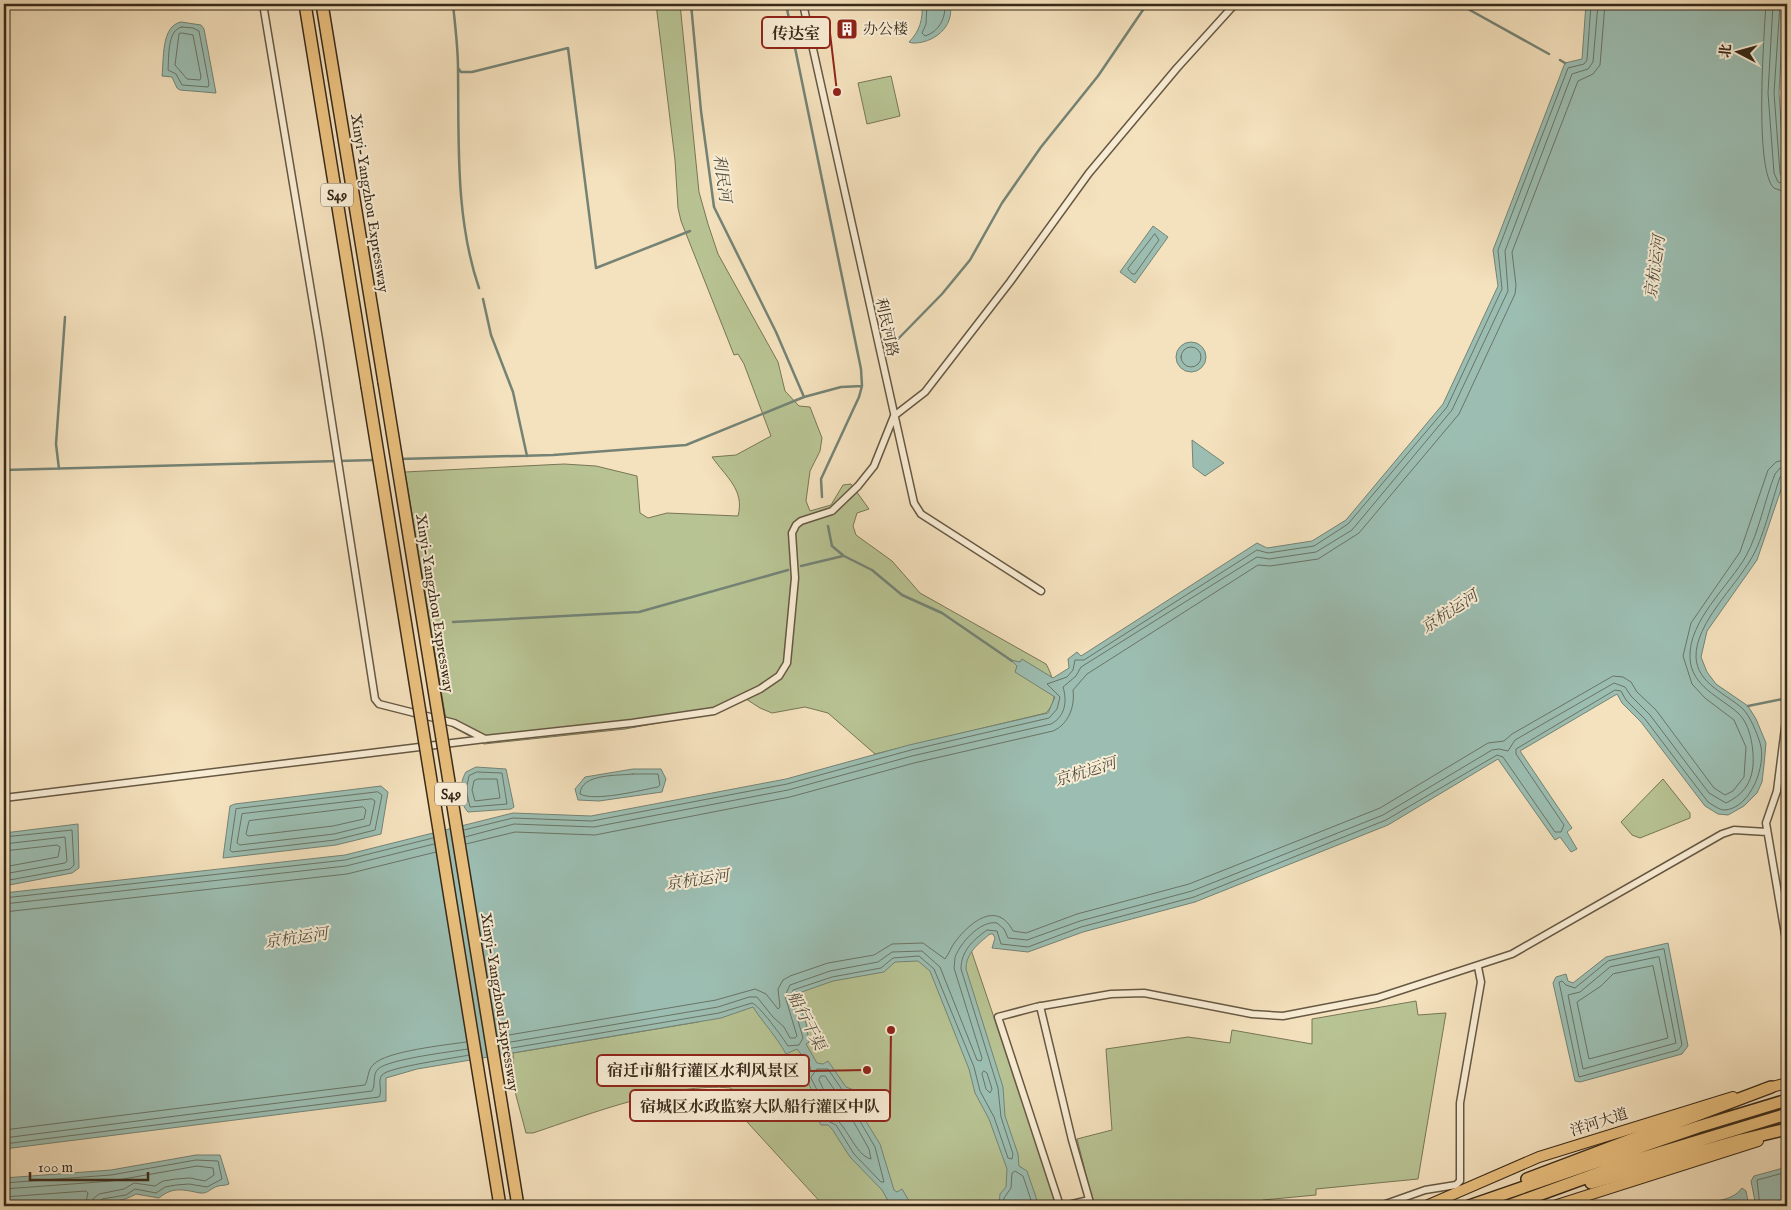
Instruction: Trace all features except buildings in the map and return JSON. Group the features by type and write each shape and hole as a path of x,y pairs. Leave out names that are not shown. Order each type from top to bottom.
{"highway":[{"name":"Xinyi-Yangzhou Expressway","path":"305,4 500,1206"},
{"name":"Xinyi-Yangzhou Expressway","path":"322,4 518,1206"},
{"path":"1476,1204 1546,1170 1771,1087"},
{"path":"1476,1204 1689,1130 1787,1100"},
{"path":"1508,1206 1632,1161 1787,1114"},
{"path":"1515,1206 1693,1153 1787,1130"}],"main road":[{"name":"洋河大道","path":"1426,1206 1539,1158 1715,1101 1787,1083"},
{"path":"1554,1206 1787,1130"}],"street":[{"path":"263,4 335,437 375,699 380,704 454,723 485,739"},
{"name":"利民河路","path":"803,4 914,503 921,514 1040,591"},
{"path":"4,798 485,739 632,724 714,710 740,700 779,676 787,663 795,578 792,533 796,525 801,521 832,511 844,502 874,466 894,416 925,392 1033,252 1083,180 1177,68 1235,4"},
{"path":"1787,712 1777,791 1766,823 1787,946"},
{"path":"1040,1006 1066,1115 1090,1203 1062,1206 998,1018 1040,1006 1104,994 1144,993 1252,1014 1283,1016 1377,998 1478,967 1527,946 1722,834 1734,830 1767,832"},
{"path":"1380,1206 1425,1190 1456,1185 1460,1181 1460,1103 1481,982 1478,967"}],"green space":[{"path":"656,4 680,4 699,192 718,254 778,362 785,391 799,406 810,407 822,438 820,451 810,471 806,501 810,511 831,505 843,485 851,484 869,509 857,513 853,526 856,535 892,561 920,593 1046,664 1052,677 1054,696 1053,702 1046,713 875,754 828,713 805,707 772,713 743,697 685,718 625,729 484,744 449,725 445,714 405,472 564,464 596,466 637,476 640,513 648,518 667,513 738,516 739,499 737,491 712,457 736,455 771,436 744,364 738,354 734,355 681,221"},
{"path":"891,76 900,116 867,124 858,83"},
{"path":"1663,779 1690,813 1690,818 1640,838 1632,835 1621,822"},
{"path":"966,935 1058,1206 824,1206 748,1123 731,1088 708,1087 657,1095 631,1101 533,1133 526,1133 514,1088 513,1053 698,1022"},
{"path":"1416,1001 1418,1015 1446,1013 1418,1179 1316,1189 1316,1195 1263,1200 1264,1206 1094,1206 1077,1139 1112,1130 1106,1049 1188,1037 1230,1043 1232,1030 1312,1044 1312,1019"}],"water":[{"path":"922,4 950,4 949,20 946,27 935,37 928,41 912,43 909,42 916,34 920,24"},
{"name":"京杭运河","path":"1586,4 1784,4 1779,93 1787,210 1787,472 1757,560 1707,631 1701,657 1707,672 1716,684 1748,706 1756,719 1766,743 1762,782 1757,793 1744,806 1728,815 1718,814 1705,806 1641,722 1622,703 1617,694 1520,751 1572,828 1567,832 1577,849 1571,852 1560,837 1555,840 1498,759 1388,825 1195,902 1083,932 1028,952 992,948 995,938 993,934 990,934 970,954 966,969 1003,1087 1005,1116 1018,1154 1019,1166 1027,1171 1039,1206 999,1206 1000,1194 1006,1187 1007,1169 989,1119 975,1093 969,1069 930,971 918,961 895,962 884,972 833,981 796,994 806,1023 809,1042 806,1044 817,1063 823,1064 828,1061 846,1087 859,1092 864,1099 862,1115 880,1144 894,1190 897,1192 902,1189 912,1206 891,1206 882,1190 850,1157 832,1129 828,1125 821,1125 816,1115 815,1097 804,1074 811,1071 810,1066 797,1049 786,1054 753,1007 721,1018 417,1069 386,1078 386,1101 4,1149 4,893 345,855 513,813 591,816 786,779 909,745 1048,713 1055,697 1015,672 1017,666 1011,660 1020,662 1022,659 1053,678 1069,668 1068,659 1077,652 1081,656 1257,543 1267,548 1312,541 1346,520 1443,404 1498,286 1493,250 1565,63 1582,59"},
{"path":"181,22 201,25 204,29 216,93 180,90 177,88 172,77 162,76 167,36 175,25"},
{"path":"1153,226 1168,237 1135,283 1120,272"},
{"path":"1191,342 1202,346 1206,357 1202,368 1191,372 1180,368 1176,357 1180,346"},
{"path":"1192,440 1224,463 1205,476 1193,467"},
{"path":"476,767 506,769 514,807 511,809 468,812 463,804 462,782 466,772"},
{"path":"633,769 661,769 666,779 662,792 599,801 578,800 575,789 585,777"},
{"path":"381,786 388,792 381,834 336,845 223,858 230,806"},
{"path":"78,824 79,868 72,873 4,886 4,833"},
{"path":"1668,943 1688,1046 1682,1054 1580,1082 1575,1081 1553,983 1556,977 1566,974 1568,981 1573,983 1606,957"},
{"path":"196,1155 220,1155 229,1184 218,1186 203,1193 174,1190 159,1198 136,1194 109,1203 92,1205 4,1206 4,1178 111,1170"},
{"path":"1787,1167 1787,1206 1756,1206 1751,1181 1754,1176"},
{"path":"1742,1188 1746,1191 1749,1206 1694,1206 1726,1199"}],"waterway":[{"path":"453,4 458,60 462,207 471,261 479,288"},
{"name":"利民河","path":"691,4 701,111 714,207 776,332 804,397"},
{"path":"786,4 861,369 862,386 859,397 821,479 822,497"},
{"path":"897,340 942,294 970,260 1002,203 1041,147 1098,76 1147,4"},
{"path":"1459,4 1549,54"},
{"path":"458,68 461,72 472,72 568,48 596,268 690,231"},
{"path":"1560,60 1565,63"},
{"path":"483,299 491,335 513,392 527,456"},
{"path":"59,469 56,444 65,317"},
{"path":"400,459 553,455 686,445 804,397 841,387 862,386"},
{"path":"4,470 375,460"},
{"path":"828,526 832,546 844,556 872,570 902,595 942,613 1012,661"},
{"path":"801,566 843,556"},
{"path":"453,622 639,612 788,570"},
{"path":"1748,706 1783,699"}],"place":[{"name":"办公楼","path":"847,29"},
{"name":"传达室","path":"837,92"},
{"name":"宿城区水政监察大队船行灌区中队","path":"891,1030"},
{"name":"宿迁市船行灌区水利风景区","path":"867,1070"}],"water label":[{"name":"船行干渠","path":"807,1020"}]}
